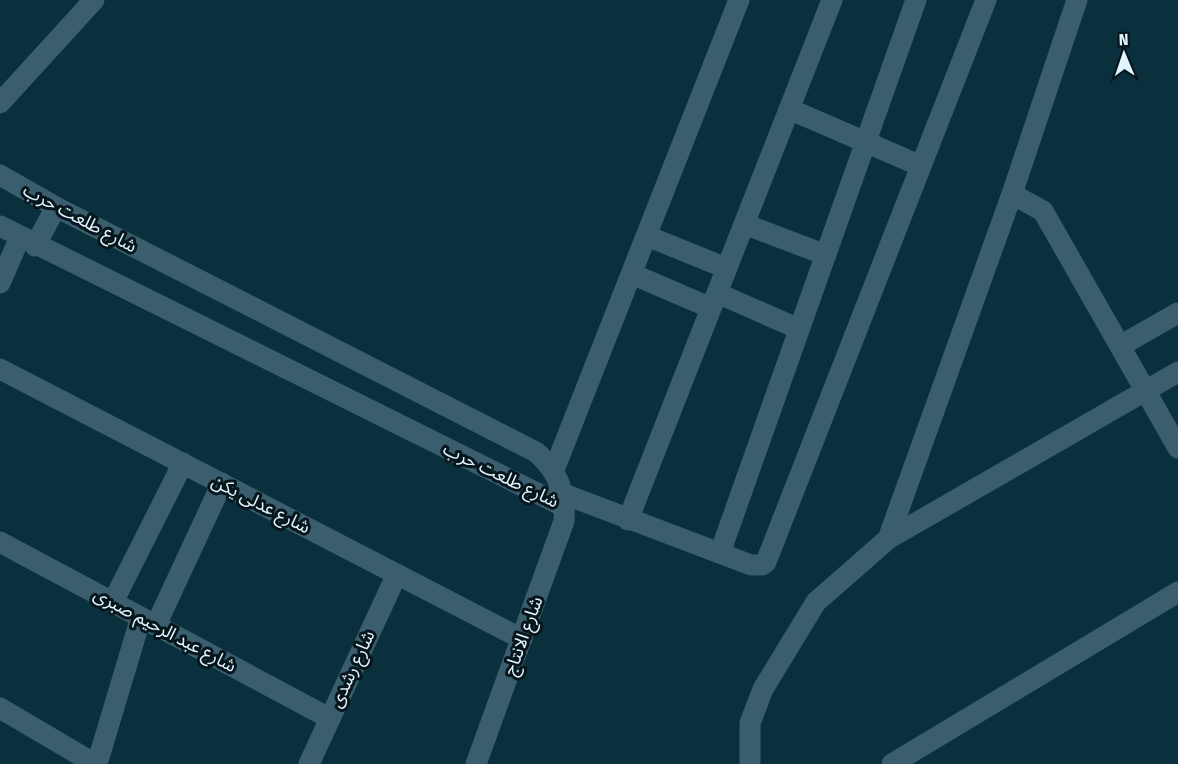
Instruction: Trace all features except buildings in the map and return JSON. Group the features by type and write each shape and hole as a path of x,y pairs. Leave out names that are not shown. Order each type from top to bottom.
{"street":[{"path":"0,103 94,0"},
{"path":"554,470 739,0"},
{"path":"628,520 832,0"},
{"path":"720,553 916,0"},
{"path":"564,500 757,566 766,562 986,0"},
{"path":"888,539 1012,194 1077,0"},
{"path":"789,110 921,166"},
{"name":"شارع طلعت حرب","path":"0,175 56,207 536,452 554,470 564,500"},
{"path":"1012,194 1042,211 1178,448"},
{"path":"0,283 28,241 56,207"},
{"path":"744,224 826,255"},
{"name":"شارع طلعت حرب","path":"0,226 564,500"},
{"path":"647,236 726,268"},
{"path":"632,274 799,329"},
{"path":"1120,346 1178,313"},
{"name":"شارع عدلى يكن","path":"0,369 522,639"},
{"path":"750,764 750,723 763,689 816,602 888,539 1178,372"},
{"path":"112,602 183,464"},
{"path":"0,708 70,757 96,764 148,621 222,483"},
{"name":"شارع الانتاج","path":"476,764 564,521 564,500"},
{"name":"شارع عبد الرحيم صبرى","path":"0,542 329,718"},
{"name":"شارع رشدى","path":"309,764 397,574"},
{"path":"892,764 1178,592"}]}
